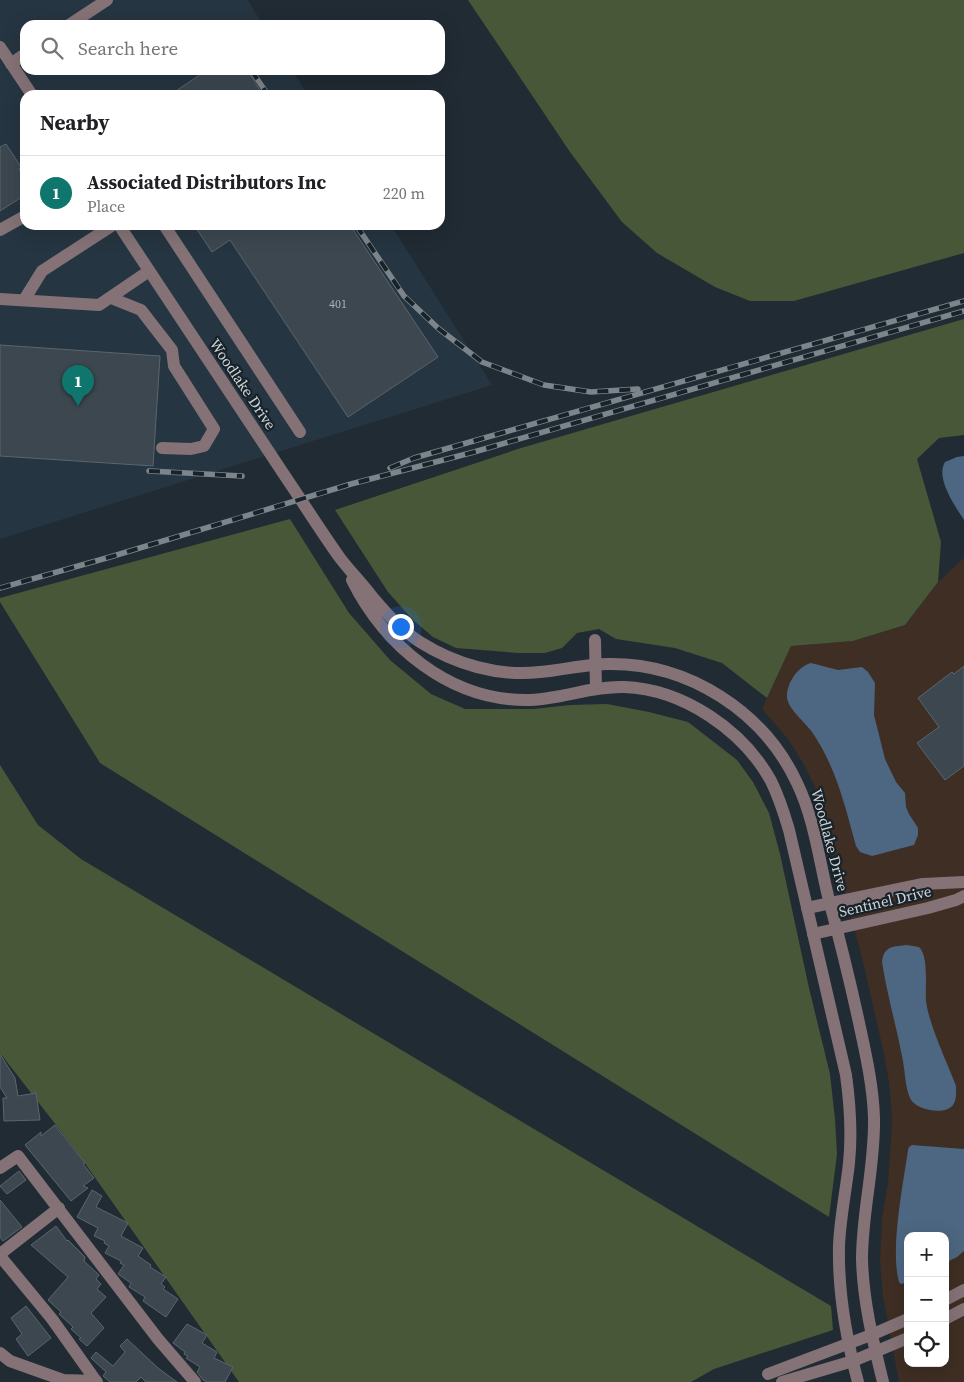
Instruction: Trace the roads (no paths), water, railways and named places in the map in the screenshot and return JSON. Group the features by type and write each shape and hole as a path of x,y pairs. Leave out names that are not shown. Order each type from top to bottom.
{"street":[{"path":"77,20 107,0"},
{"path":"0,47 29,90"},
{"path":"11,64 20,58"},
{"path":"0,230 20,219"},
{"path":"24,300 42,271 105,230"},
{"name":"Woodlake Drive","path":"121,230 342,560 377,603 399,626 419,642 452,658 488,670 516,673 542,672 596,664 638,666 682,677 706,688 729,702 762,731 790,768 803,796 812,827 865,1049 872,1091 873,1155 864,1219 862,1261 871,1336 883,1382"},
{"path":"167,230 300,432"},
{"path":"0,299 99,305 149,272"},
{"path":"111,298 141,310 172,350 174,366 214,429 204,446 192,449 162,448"},
{"name":"Woodlake Drive","path":"342,560 363,602 390,638 413,659 446,679 483,694 527,700 596,689 636,688 657,693 698,709 716,720 748,749 770,779 784,812 842,1054 849,1096 850,1140 840,1225 839,1268 843,1310 858,1382"},
{"path":"595,640 596,689"},
{"name":"Sentinel Drive","path":"807,908 923,884 964,882"},
{"name":"Sentinel Drive","path":"813,934 928,908 964,896"},
{"path":"0,1168 18,1156 60,1208 158,1339 195,1382"},
{"path":"60,1208 0,1255 52,1319 96,1381"},
{"path":"949,1298 964,1290"},
{"path":"949,1317 964,1309"},
{"path":"768,1374 871,1336 904,1321"},
{"path":"782,1382 853,1361 904,1340"},
{"path":"0,1353 10,1361 63,1380 96,1381"}],"water":[{"path":"964,456 964,520 947,492 942,476 945,462"},
{"path":"811,663 838,670 862,667 868,672 875,683 874,715 885,759 896,782 905,793 906,807 918,828 918,835 914,845 872,856 860,852 856,846 834,773 812,732 794,711 787,698 787,693 794,676"},
{"path":"898,946 919,947 924,957 928,1011 934,1032 956,1086 956,1096 953,1105 944,1110 930,1110 918,1106 908,1094 882,962 886,951"},
{"path":"912,1145 964,1149 964,1251 949,1261 949,1232 904,1232 904,1283 901,1284 897,1269 897,1235 909,1147"}],"railway":[{"path":"254,75 265,90"},
{"path":"359,230 404,296 439,329 482,362 544,385 591,392 638,389"},
{"path":"390,468 414,458 964,301"},
{"path":"0,588 110,557 351,484 474,452 964,311"},
{"path":"149,471 242,476"}],"place":[{"name":"Associated Distributors Inc","path":"78,406"}]}
